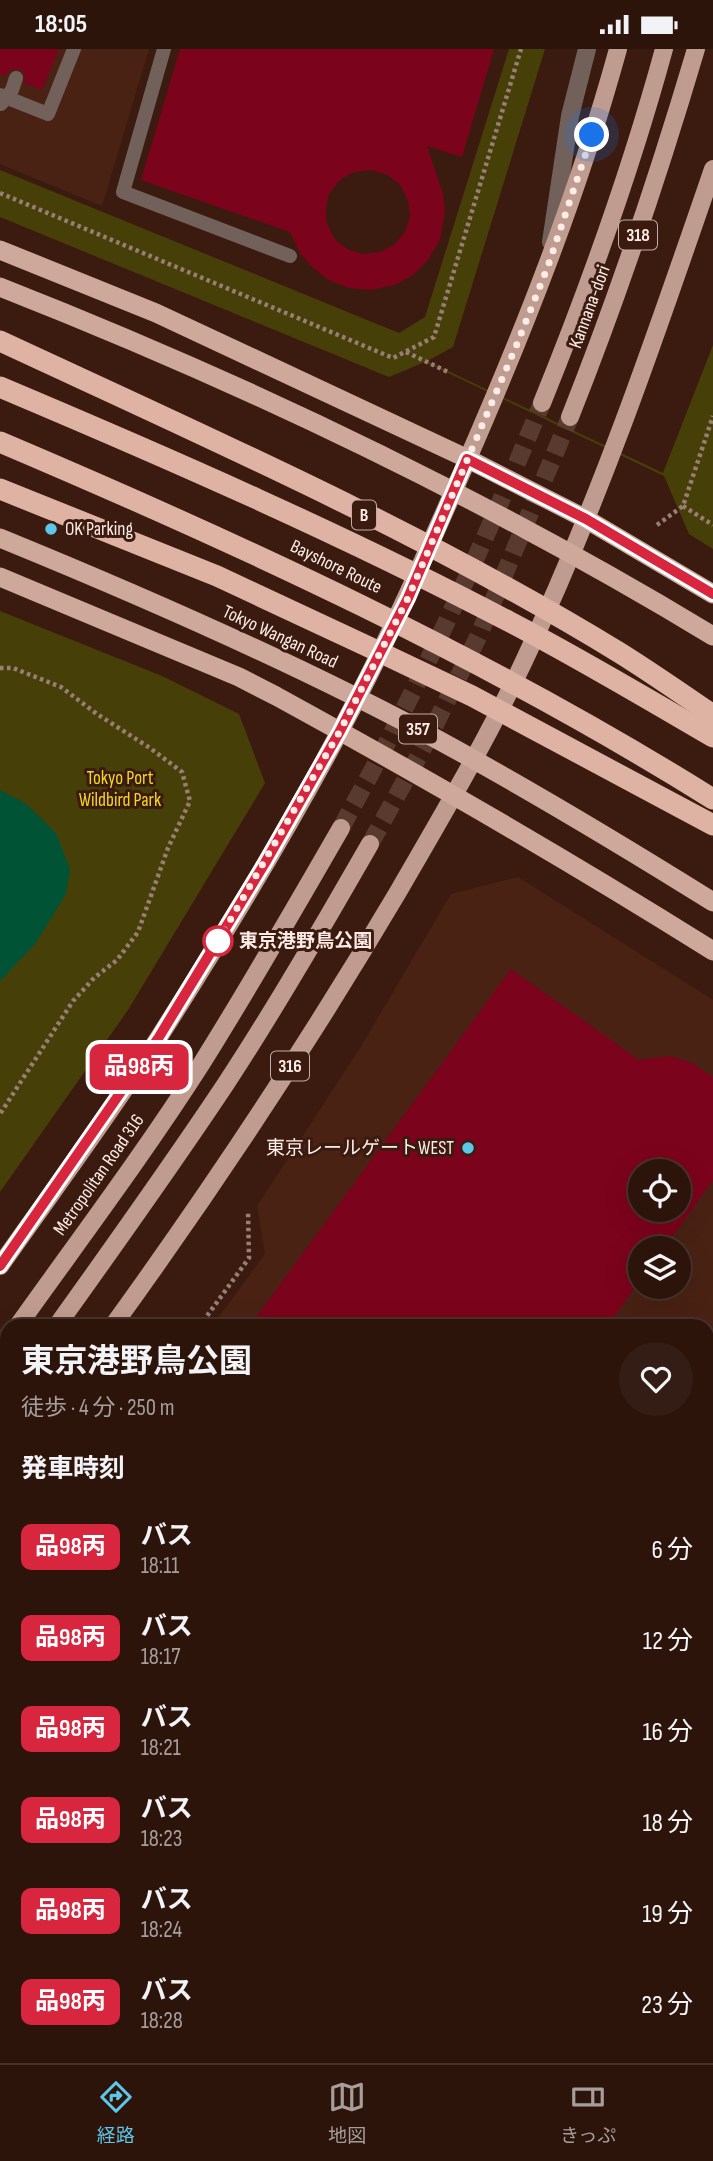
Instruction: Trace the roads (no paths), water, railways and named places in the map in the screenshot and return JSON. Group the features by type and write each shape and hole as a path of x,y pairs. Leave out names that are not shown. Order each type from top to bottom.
{"highway":[{"path":"0,250 156,313 467,459 586,519 713,594"},
{"path":"0,287 207,374 439,484 538,535 713,636"},
{"name":"B","path":"0,341 295,481 538,605 621,654 713,715"},
{"name":"Bayshore Route","path":"0,387 189,466 387,560 511,622 713,737"},
{"name":"Bayshore Route","path":"0,442 284,566 580,720 713,799"},
{"path":"0,489 217,576 371,648 472,696 713,825"},
{"name":"Tokyo Wangan Road","path":"0,538 108,582 302,671 419,730 541,798 713,902"},
{"name":"357","path":"0,577 239,677 454,796 609,886 713,951"}],"main road":[{"path":"0,1266 159,1037 251,887 340,731 408,598 496,395 548,266 601,109 618,49"},
{"name":"Kannana-dori","path":"542,403 581,307 616,207 664,49"},
{"name":"Kannana-dori","path":"570,417 610,316 646,212 696,49"},
{"name":"318","path":"586,519 656,336 713,169"},
{"name":"316","path":"118,1319 253,1123 359,958 454,796 524,662 586,519"},
{"name":"Metropolitan Road 316","path":"23,1319 128,1173 199,1066 272,948 341,828"},
{"name":"316","path":"62,1319 152,1193 228,1080 298,968 370,844"}],"street":[{"path":"548,266 570,116 587,49"}],"lane":[{"path":"0,95 48,114 74,49"},
{"path":"164,49 123,192 290,256"},
{"path":"0,105 12,90 16,78"}],"tunnel":[{"path":"341,828 435,646 542,403"},
{"path":"370,844 427,741 479,635 570,417"}],"place":[{"name":"OK Parking","path":"51,529"},
{"name":"東京港野鳥公園","path":"218,941"},
{"name":"東京レールゲートWEST","path":"468,1148"}],"park label":[{"name":"Tokyo Port Wildbird Park","path":"120,789"}]}
